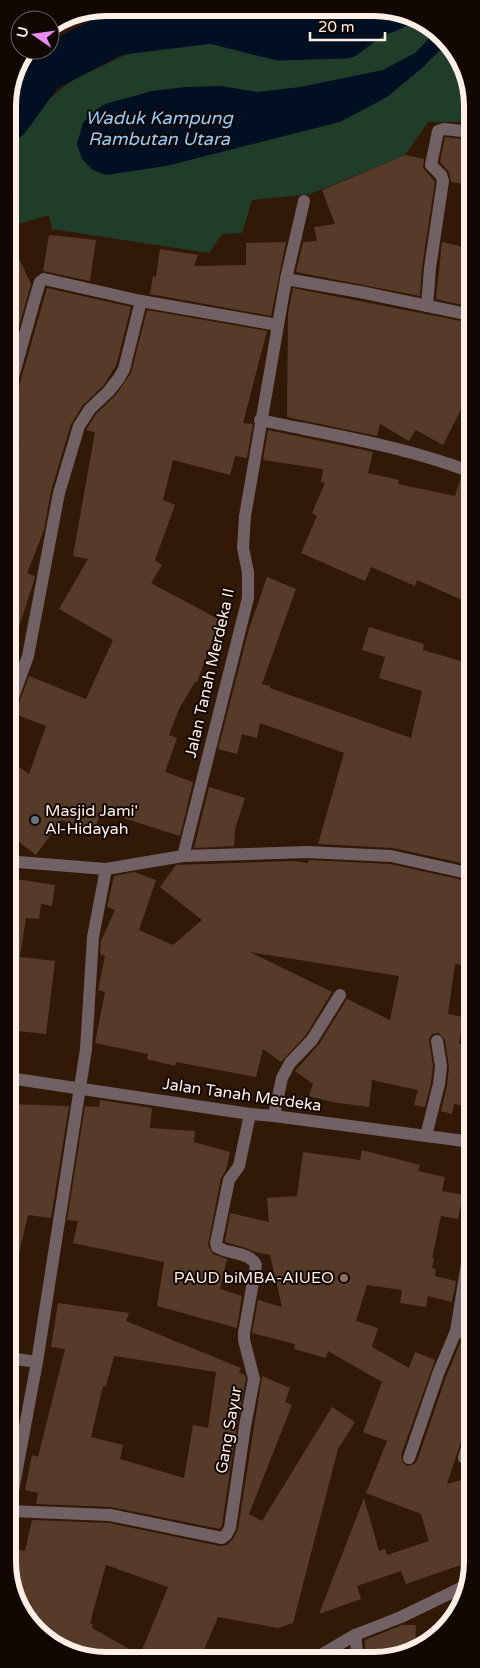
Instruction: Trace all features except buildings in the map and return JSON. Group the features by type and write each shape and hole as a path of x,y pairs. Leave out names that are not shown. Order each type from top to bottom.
{"street":[{"path":"427,306 430,268 443,181 441,175 431,165 438,131 444,129 464,131"},
{"name":"Jalan Tanah Merdeka II","path":"183,856 248,598 248,572 243,548 245,516 260,420 286,279 304,201"},
{"path":"16,366 32,307 42,280 48,279 141,301 278,325"},
{"path":"286,279 464,314"},
{"path":"16,689 28,656 59,493 79,426 90,409 109,391 124,369 141,301"},
{"path":"260,420 410,452 442,460 464,469"},
{"path":"16,862 106,869 183,856 308,852 391,856 464,872"},
{"path":"16,1472 36,1362 86,1050 93,937 106,869"},
{"path":"274,1116 282,1078 290,1063 312,1040 340,995"},
{"path":"426,1136 439,1084 441,1066 437,1041"},
{"name":"Jalan Tanah Merdeka","path":"16,1079 250,1114 464,1141"},
{"name":"Gang Sayur","path":"16,1511 110,1515 222,1538 226,1535 230,1528 254,1379 244,1333 256,1265 253,1260 244,1255 217,1247 216,1243 229,1180 239,1166 250,1114"},
{"path":"409,1458 438,1374 456,1331 464,1282"},
{"path":"456,1331 464,1334"},
{"path":"16,1359 36,1362"},
{"path":"326,1652 355,1635 401,1617 460,1589"},
{"path":"355,1635 357,1652"}],"green space":[{"path":"410,23 419,28 438,42 455,66 464,100 464,122 428,122 405,155 310,194 252,200 242,233 222,234 209,253 52,229 49,215 16,225 16,141 38,108 74,79 128,54 218,35 251,42 292,46 338,43 384,35"}],"water":[{"path":"218,16 298,16 321,18 374,16 392,18 410,23 386,34 329,43 292,44 256,42 218,35"},
{"name":"Waduk Kampung Rambutan Utara","path":"431,36 442,48 422,68 387,97 340,122 166,166 106,175 93,170 82,159 77,144 83,123 93,112 105,104 152,91 185,87 221,86 258,92 300,87 383,70 415,53"}],"waterway":[{"path":"16,107 42,71 115,33 212,21 279,38 345,36 372,16"}],"place":[{"name":"Masjid Jami' Al-Hidayah","path":"35,820"},
{"name":"PAUD biMBA-AIUEO","path":"344,1278"}]}
